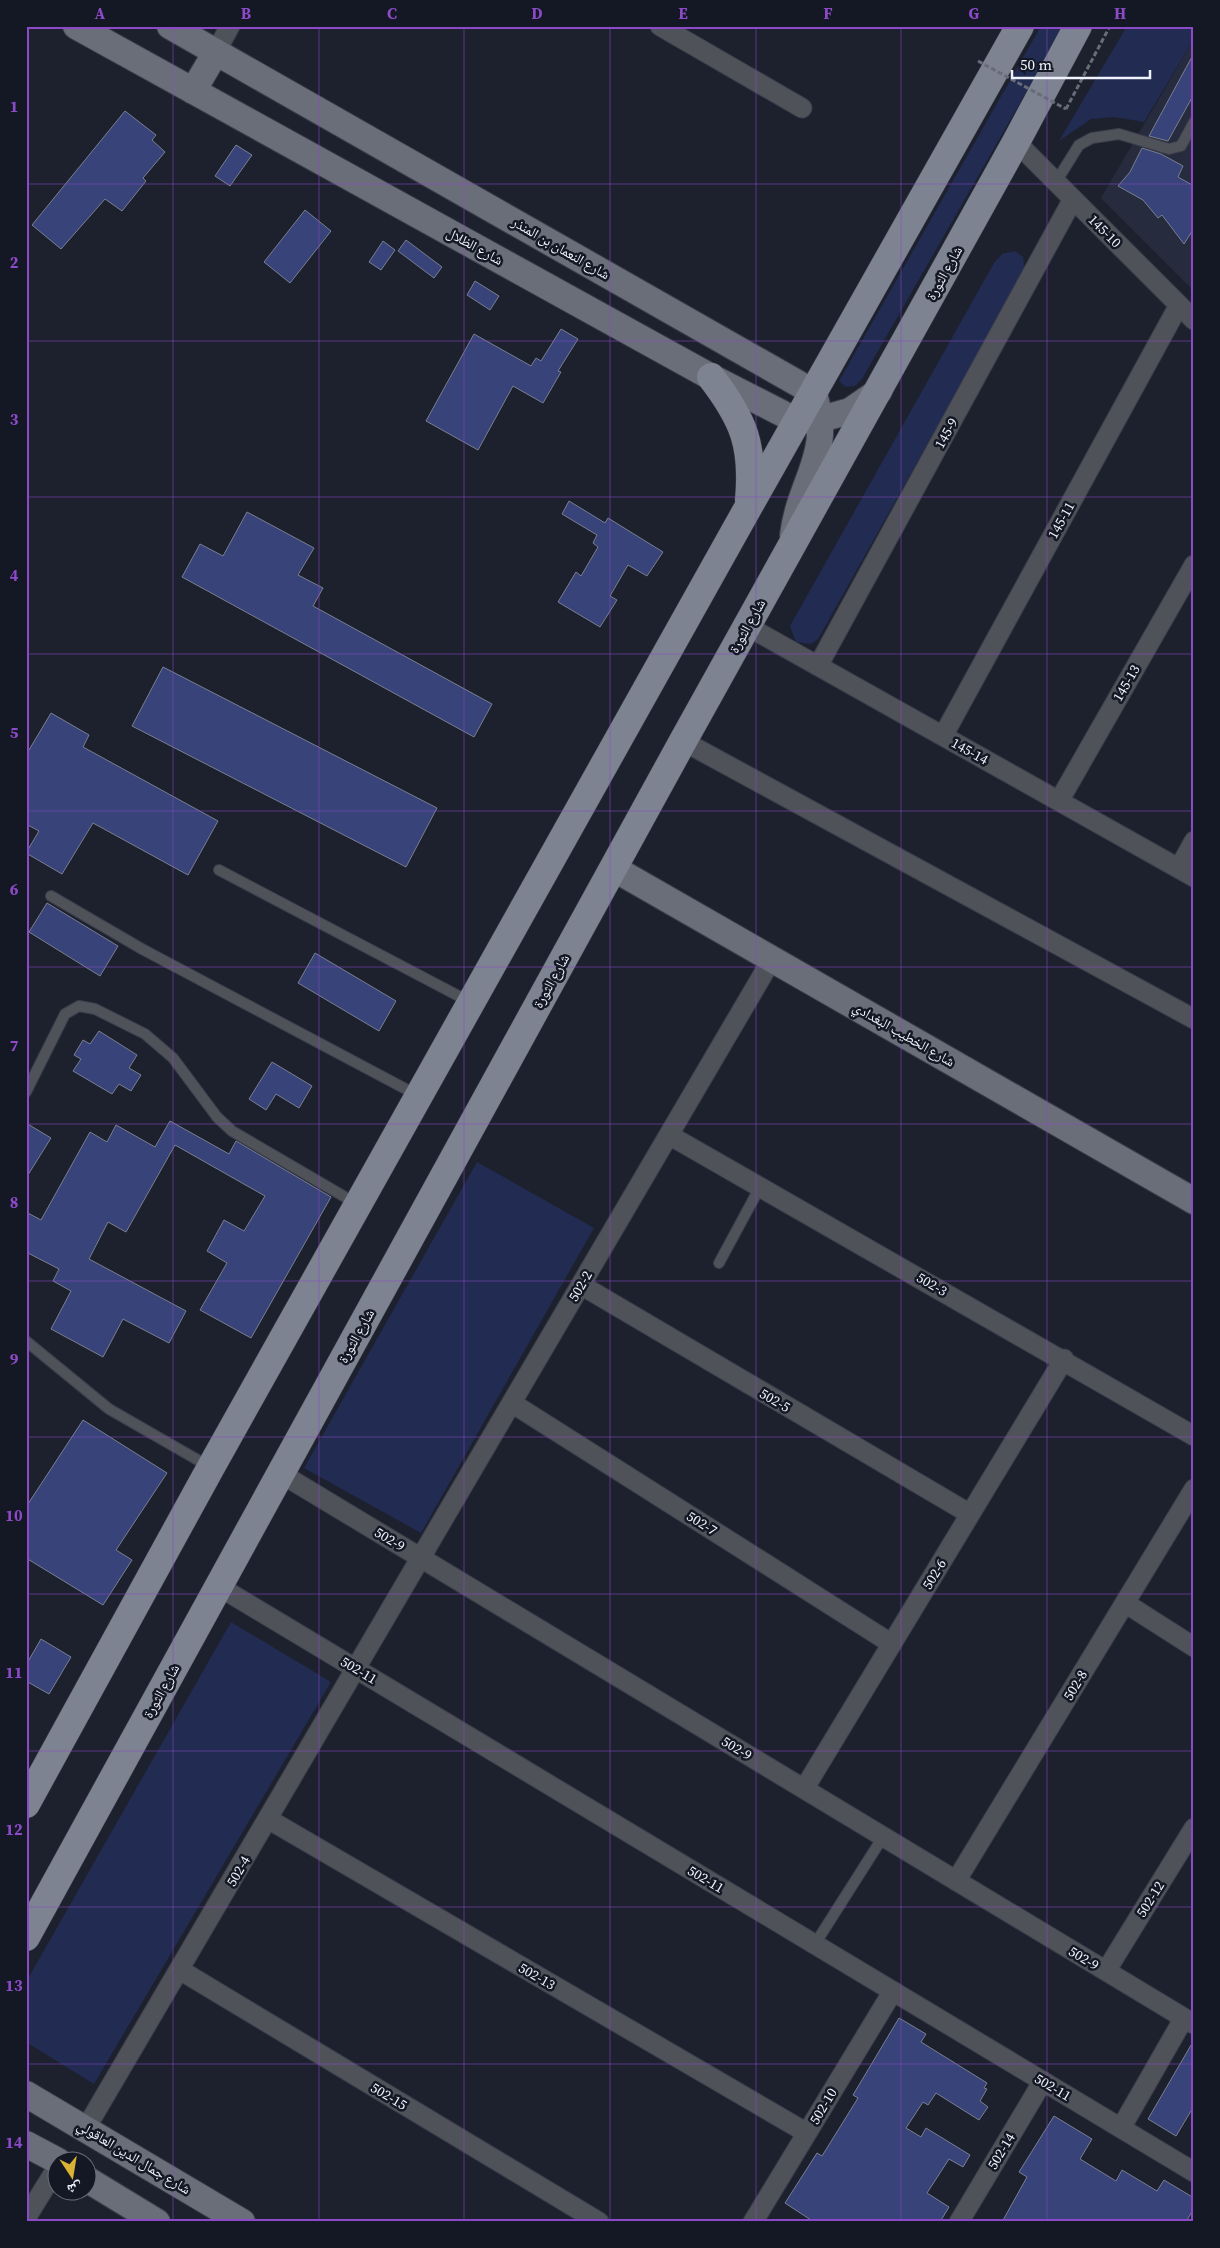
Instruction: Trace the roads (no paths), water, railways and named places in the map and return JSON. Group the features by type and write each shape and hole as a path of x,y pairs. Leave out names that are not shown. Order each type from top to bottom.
{"main road":[{"path":"26,1804 211,1467 360,1205 749,506 809,420 813,392 1020,26"},
{"name":"شارع الثورة","path":"26,1937 791,545 879,391 1078,26"},
{"path":"711,377 732,405 746,437 752,471 749,506"}],"street":[{"name":"شارع الظلال","path":"76,26 711,377 809,420"},
{"name":"شارع النعمان بن المنذر","path":"170,26 813,392"},
{"path":"193,91 230,26"},
{"path":"660,26 802,108"},
{"name":"145-10","path":"1016,142 1194,320"},
{"name":"145-9","path":"818,666 1073,199"},
{"name":"145-11","path":"944,736 1179,305"},
{"path":"791,545 795,515 819,452 809,420 850,411 879,391"},
{"name":"145-13","path":"1059,801 1194,565"},
{"name":"145-14","path":"747,626 1186,872"},
{"path":"683,741 1194,1020"},
{"path":"1186,872 1194,841"},
{"name":"شارع الخطيب البغدادي","path":"613,868 1194,1200"},
{"name":"502-2","path":"388,1614 772,958"},
{"name":"502-3","path":"669,1135 1064,1359 1194,1436"},
{"name":"502-5","path":"581,1285 970,1514"},
{"name":"502-6","path":"804,1789 1064,1359"},
{"name":"502-7","path":"512,1403 892,1644"},
{"name":"502-9","path":"280,1473 1189,2021"},
{"name":"502-8","path":"956,1880 1194,1489"},
{"name":"502-11","path":"218,1586 1194,2172"},
{"path":"1125,1602 1194,1647"},
{"name":"502-4","path":"86,2128 388,1614"},
{"name":"502-13","path":"268,1819 807,2133"},
{"name":"502-12","path":"1106,1971 1194,1828"},
{"name":"502-15","path":"180,1970 599,2222"},
{"name":"502-10","path":"759,2220 807,2133 892,1991"},
{"path":"1121,2128 1189,2021"},
{"name":"502-14","path":"959,2222 1043,2081"},
{"name":"شارع جمال الدين العاقولي","path":"26,2094 242,2222"},
{"path":"26,2144 48,2156"},
{"path":"26,2218 48,2182"},
{"path":"98,2186 157,2222"}],"lane":[{"path":"1056,182 1079,145 1092,138 1118,134 1133,136 1169,149 1181,146 1194,122"},
{"path":"219,870 472,1004"},
{"path":"51,896 142,948 420,1097"},
{"path":"26,1092 65,1014 79,1006 95,1009 145,1034 173,1058 217,1117 232,1131 360,1205"},
{"path":"719,1264 760,1187"},
{"path":"26,1341 109,1409 211,1467"},
{"path":"815,1944 883,1837"}]}
